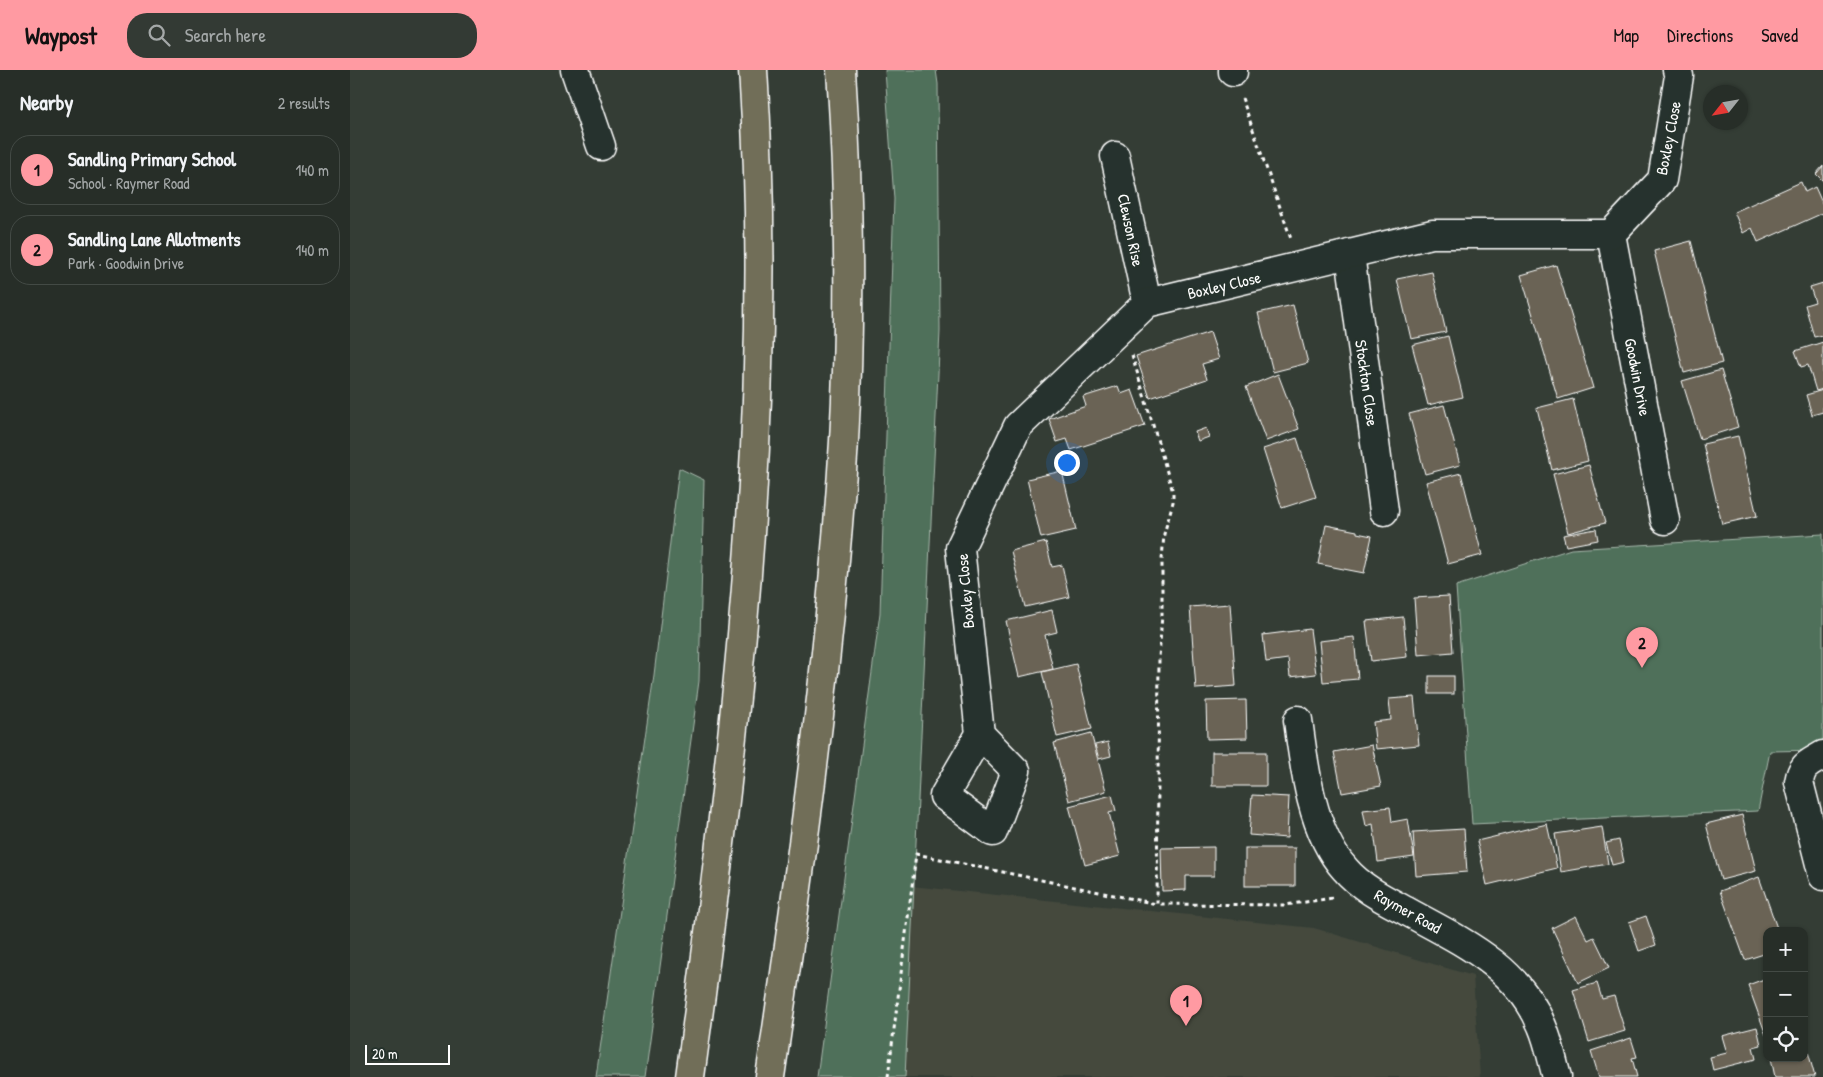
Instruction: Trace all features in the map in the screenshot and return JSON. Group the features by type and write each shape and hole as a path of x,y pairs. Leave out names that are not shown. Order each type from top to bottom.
{"highway":[{"path":"690,1077 731,752 749,551 757,417 760,317 759,200 753,70"},
{"path":"770,1077 800,867 831,600 844,440 849,255 841,70"}],"street":[{"path":"575,70 601,146"},
{"name":"Boxley Close","path":"980,734 960,548 1018,426 1147,303 1432,234 1611,234 1662,180 1680,76 1677,70"},
{"name":"Clewson Rise","path":"1116,156 1147,303"},
{"name":"Goodwin Drive","path":"1611,234 1665,520"},
{"name":"Stockton Close","path":"1350,254 1384,511"},
{"name":"Raymer Road","path":"1298,720 1302,757 1318,822 1325,841 1334,856 1359,883 1388,901 1474,947 1499,966 1532,1005 1542,1026 1557,1077"},
{"path":"1823,755 1805,765 1801,771 1799,782 1823,876"}],"path":[{"path":"1233,71 1301,266"},
{"path":"1123,326 1173,492 1173,502 1164,534 1162,560 1162,614 1159,658 1157,904"},
{"path":"888,1077 916,854 1157,904 1285,905 1333,898 1345,894 1359,883"}],"shaded area":[{"path":"911,886 1314,928 1473,976 1480,1077 889,1077"}],"green space":[{"path":"885,70 936,70 938,84 940,331 905,1077 817,1077 880,613 894,199"},
{"path":"679,468 704,480 699,681 645,1077 596,1077 654,675"},
{"path":"1823,534 1823,750 1770,751 1758,811 1472,824 1456,586 1571,549"}],"building":[{"path":"1823,166 1823,181 1816,174"},
{"path":"1801,182 1805,192 1815,187 1823,205 1823,213 1758,242 1752,228 1743,233 1734,212"},
{"path":"1691,241 1722,363 1684,373 1654,251"},
{"path":"1556,265 1593,388 1558,399 1521,275"},
{"path":"1432,272 1446,332 1411,339 1397,279"},
{"path":"1823,283 1823,335 1814,337 1805,305 1815,302 1810,287"},
{"path":"1293,305 1308,363 1273,372 1258,313"},
{"path":"1210,332 1219,359 1202,364 1207,379 1150,398 1136,356"},
{"path":"1448,336 1463,397 1428,405 1412,345"},
{"path":"1823,342 1823,389 1816,391 1808,365 1801,367 1795,351"},
{"path":"1721,370 1738,427 1700,439 1682,381"},
{"path":"1278,374 1299,429 1266,441 1246,387"},
{"path":"1118,386 1121,394 1132,390 1145,426 1071,450 1067,439 1057,442 1049,419 1086,406 1083,397"},
{"path":"1823,390 1823,412 1812,415 1806,395"},
{"path":"1573,399 1588,461 1552,470 1537,408"},
{"path":"1444,405 1460,465 1425,474 1409,414"},
{"path":"1206,428 1209,437 1198,441 1195,432"},
{"path":"1738,436 1757,516 1722,524 1703,444"},
{"path":"1297,438 1316,497 1282,508 1263,449"},
{"path":"1589,465 1605,523 1568,533 1553,474"},
{"path":"1062,471 1076,530 1041,538 1027,479"},
{"path":"1461,473 1482,555 1448,564 1426,482"},
{"path":"1326,525 1372,536 1364,573 1318,564"},
{"path":"1596,529 1598,540 1566,546 1563,535"},
{"path":"1046,542 1052,567 1062,565 1069,597 1025,607 1011,551"},
{"path":"1449,596 1453,652 1418,655 1414,598"},
{"path":"1230,604 1236,686 1196,689 1190,607"},
{"path":"1052,610 1057,632 1045,635 1053,669 1019,677 1006,621"},
{"path":"1403,617 1407,657 1371,661 1366,621"},
{"path":"1310,629 1316,674 1290,677 1288,659 1266,662 1263,635"},
{"path":"1354,637 1358,679 1323,682 1319,641"},
{"path":"1076,664 1092,729 1057,737 1042,672"},
{"path":"1429,676 1454,676 1454,694 1429,694"},
{"path":"1414,697 1419,745 1376,749 1373,722 1391,720 1389,699"},
{"path":"1246,700 1247,738 1207,739 1206,701"},
{"path":"1091,733 1106,791 1069,801 1054,743"},
{"path":"1108,742 1111,756 1099,759 1095,745"},
{"path":"1372,745 1381,786 1342,793 1334,752"},
{"path":"1212,752 1266,752 1266,786 1212,786"},
{"path":"1112,795 1116,811 1109,813 1120,856 1085,865 1069,806"},
{"path":"1252,795 1289,797 1287,838 1249,835"},
{"path":"1390,807 1392,822 1408,819 1414,857 1378,862 1373,824 1366,826 1363,810"},
{"path":"1742,815 1756,871 1721,880 1706,824"},
{"path":"1547,824 1557,868 1487,885 1477,841"},
{"path":"1602,827 1608,864 1561,872 1555,834"},
{"path":"1464,829 1467,872 1416,876 1413,832"},
{"path":"1619,840 1624,862 1612,865 1606,843"},
{"path":"1214,847 1214,876 1186,876 1186,890 1162,891 1161,848"},
{"path":"1245,848 1295,848 1295,886 1245,886"},
{"path":"1759,877 1777,927 1763,927 1763,954 1745,960 1720,891"},
{"path":"1576,916 1588,940 1594,937 1609,968 1578,983 1552,928"},
{"path":"1646,916 1656,945 1639,951 1629,922"},
{"path":"1763,979 1763,1027 1748,985"},
{"path":"1597,983 1602,999 1614,996 1625,1031 1589,1042 1573,990"},
{"path":"1757,1027 1761,1045 1753,1047 1756,1059 1713,1070 1710,1057 1727,1053 1722,1036"},
{"path":"1631,1038 1637,1057 1632,1058 1637,1077 1599,1077 1591,1051"},
{"path":"1808,1052 1815,1077 1775,1077 1772,1062 1808,1062"}],"place":[{"name":"Sandling Lane Allotments","path":"1642,668"},
{"name":"Sandling Primary School","path":"1186,1026"}]}
